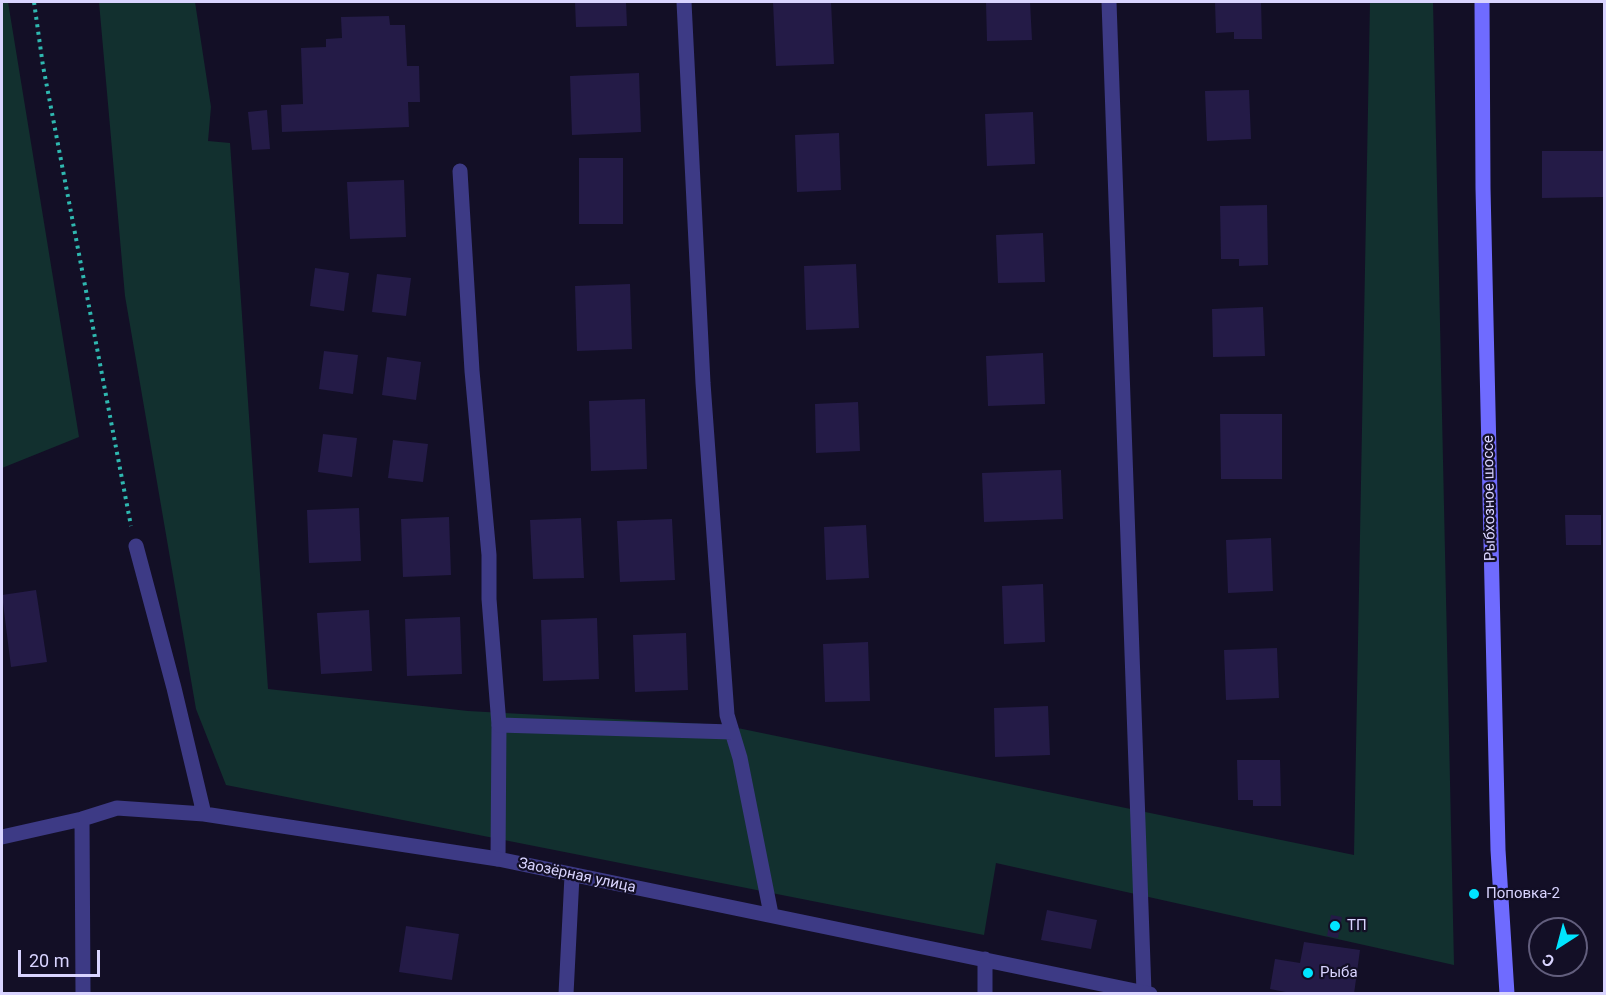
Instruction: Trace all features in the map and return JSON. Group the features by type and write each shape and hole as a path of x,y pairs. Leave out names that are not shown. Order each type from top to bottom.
{"street":[{"path":"684,2 703,383 727,715 740,758 771,914"},
{"path":"1109,2 1147,993"},
{"name":"Рыбхозное шоссе","path":"1482,2 1484,212 1498,850 1507,993"},
{"path":"460,171 472,371 489,555 489,599 499,724 498,859"},
{"path":"136,546 174,688 204,814"},
{"path":"499,724 732,732"},
{"name":"Заозёрная улица","path":"2,837 82,819 117,808 204,814 498,859 1147,993"},
{"path":"82,819 83,993"},
{"path":"566,993 572,876"},
{"path":"985,959 985,993"}],"path":[{"path":"34,2 47,89 136,546"}],"green space":[{"path":"2,2 8,2 79,437 2,468"},
{"path":"99,2 195,2 211,107 208,141 230,143 268,689 468,711 723,725 1354,855 1370,2 1433,2 1454,965 996,863 984,935 226,785 196,709 125,296"}],"building":[{"path":"575,2 626,2 627,26 576,27"},
{"path":"773,2 831,2 834,64 776,66"},
{"path":"986,2 1030,2 1032,40 987,41"},
{"path":"1215,2 1261,2 1262,39 1234,39 1234,32 1216,33"},
{"path":"389,16 390,25 405,25 407,66 419,66 420,102 408,102 409,127 282,132 281,105 303,104 301,48 326,47 326,39 342,38 341,17"},
{"path":"639,73 641,132 572,135 570,76"},
{"path":"1249,90 1251,139 1207,141 1205,91"},
{"path":"267,110 270,149 252,150 248,112"},
{"path":"1033,112 1035,164 987,166 985,114"},
{"path":"839,133 841,190 797,192 795,135"},
{"path":"1542,151 1604,151 1604,197 1542,198"},
{"path":"579,158 623,158 623,224 579,224"},
{"path":"404,180 406,237 350,239 347,182"},
{"path":"1267,205 1268,265 1239,266 1239,259 1221,259 1220,206"},
{"path":"1043,233 1045,282 998,283 996,235"},
{"path":"856,264 859,328 806,330 804,266"},
{"path":"315,268 349,273 344,311 310,306"},
{"path":"377,274 411,278 406,316 372,312"},
{"path":"630,284 632,349 577,351 575,286"},
{"path":"1263,307 1265,356 1213,357 1212,309"},
{"path":"324,351 358,355 353,394 319,389"},
{"path":"1043,353 1045,404 988,406 986,356"},
{"path":"387,357 421,362 416,400 382,395"},
{"path":"645,399 647,469 591,471 589,401"},
{"path":"858,402 860,451 816,453 815,404"},
{"path":"1220,414 1282,414 1282,479 1221,479"},
{"path":"323,434 357,438 352,477 318,472"},
{"path":"393,440 428,444 423,482 388,478"},
{"path":"1061,470 1063,519 984,522 982,473"},
{"path":"359,508 361,561 309,563 307,510"},
{"path":"1565,515 1601,515 1601,545 1566,545"},
{"path":"449,517 451,575 403,577 401,519"},
{"path":"581,518 584,578 533,579 530,520"},
{"path":"672,519 675,580 620,582 617,521"},
{"path":"866,525 869,578 826,580 824,527"},
{"path":"1271,538 1273,591 1228,593 1226,540"},
{"path":"1043,584 1045,642 1004,644 1002,586"},
{"path":"36,590 47,662 11,667 2,595"},
{"path":"369,610 372,671 321,674 317,613"},
{"path":"460,617 462,674 407,676 405,619"},
{"path":"597,618 599,679 543,681 541,620"},
{"path":"686,633 688,690 635,692 633,635"},
{"path":"868,642 870,701 825,702 823,644"},
{"path":"1277,648 1279,698 1226,700 1224,650"},
{"path":"1048,706 1050,755 995,757 994,708"},
{"path":"1237,760 1280,760 1281,806 1253,806 1253,800 1238,800"},
{"path":"1047,910 1097,920 1091,949 1041,940"},
{"name":"ТП","path":"1331,915 1342,917 1338,938 1327,936"},
{"path":"406,926 459,934 452,980 399,972"},
{"path":"1304,942 1360,950 1354,994 1296,994 1270,989 1275,959 1300,963"}],"place":[{"name":"Поповка-2","path":"1474,894"},
{"name":"ТП","path":"1335,926"},
{"name":"Рыба","path":"1308,973"}]}
